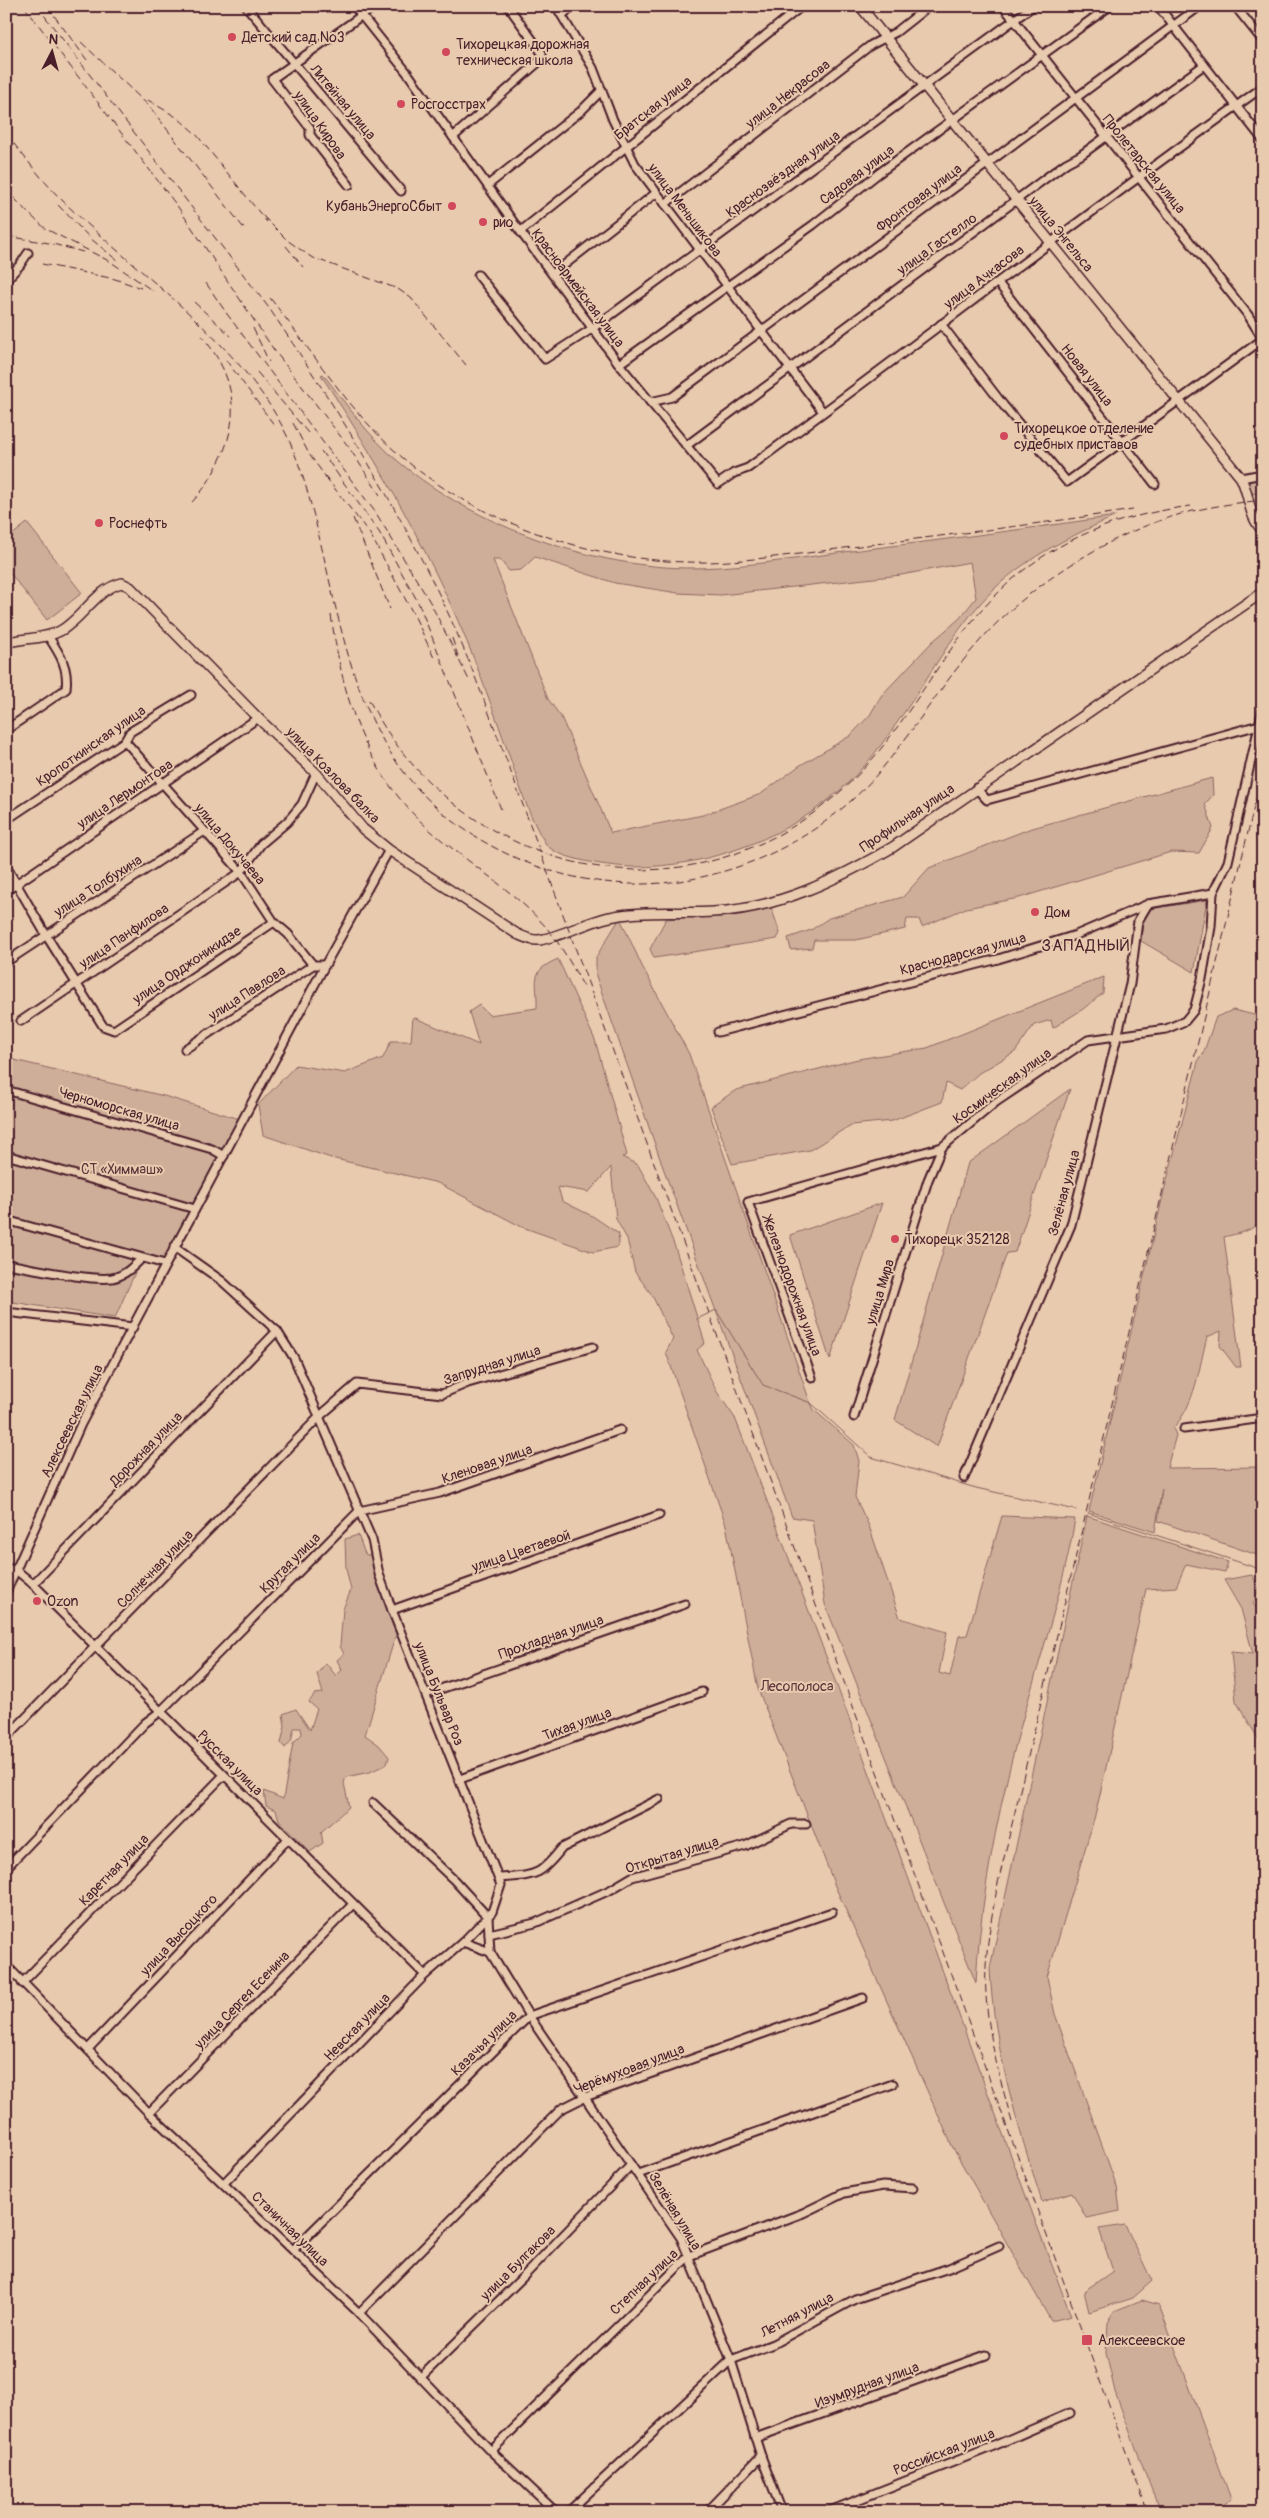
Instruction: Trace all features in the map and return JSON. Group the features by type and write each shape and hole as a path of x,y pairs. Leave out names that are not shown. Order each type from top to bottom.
{"main road":[{"name":"улица Энгельса","path":"860,6 1241,478"},
{"path":"1241,478 1247,490 1251,514 1263,531"},
{"name":"улица Козлова балка","path":"48,636 62,630 107,589 122,583 137,592 258,718 316,773 354,820 389,850 525,938"},
{"path":"976,788 1263,592"},
{"path":"6,642 48,636"},
{"name":"Профильная улица","path":"525,938 537,940 622,914 715,912 765,903 809,890 852,871 893,846 976,788"}],"street":[{"name":"Литейная улица","path":"246,6 401,191"},
{"name":"Красноармейская улица","path":"354,6 409,75 619,364 718,484"},
{"path":"294,64 375,6"},
{"path":"453,137 542,59 542,53 508,6"},
{"name":"улица Меньшикова","path":"556,6 593,68 625,146 635,164 823,412"},
{"path":"562,16 574,6"},
{"name":"Братская улица","path":"521,231 791,9 802,6"},
{"name":"улица Некрасова","path":"665,204 885,37 896,32 929,6"},
{"name":"Пролетарская улица","path":"1004,6 1248,315 1263,339"},
{"name":"Краснозвёздная улица","path":"478,275 545,359 593,328 700,251 1033,6"},
{"name":"Садовая улица","path":"619,364 813,225 951,121 1044,56 1110,6"},
{"path":"1158,6 1263,140"},
{"name":"Фронтовая улица","path":"650,402 672,397 1200,6"},
{"path":"1235,6 1263,41"},
{"name":"улица Кирова","path":"294,64 272,79 310,128 310,135 349,185"},
{"name":"улица Гастелло","path":"686,446 1016,201 1204,65"},
{"name":"улица Ачкасова","path":"718,484 734,473 748,468 998,283 1138,176 1263,87"},
{"path":"488,185 581,111 602,90"},
{"path":"554,273 656,193"},
{"path":"6,280 28,253"},
{"name":"Новая улица","path":"998,283 1155,484"},
{"path":"941,324 1004,406 1067,482 1263,339"},
{"path":"1241,478 1263,474"},
{"path":"6,730 66,689 68,676 63,659 48,636"},
{"name":"Кропоткинская улица","path":"6,820 125,741 130,732 191,695"},
{"path":"1213,894 1228,862 1263,708"},
{"name":"улица Лермонтова","path":"6,891 258,718"},
{"name":"Профильная улица","path":"976,788 987,800 1259,724"},
{"name":"улица Докучаева","path":"125,741 164,783 203,832 213,840 241,872 274,922 288,934 313,966"},
{"path":"241,872 261,844 288,822 302,804 316,773"},
{"name":"улица Толбухина","path":"6,962 203,832"},
{"name":"Алексеевская улица","path":"6,1592 81,1424 325,965 389,850"},
{"path":"6,866 46,935 77,983"},
{"name":"улица Панфилова","path":"21,1021 241,872"},
{"name":"Краснодарская улица","path":"718,1032 998,959 1076,935 1148,904 1213,894"},
{"name":"Космическая улица","path":"748,1202 942,1147 996,1102 1088,1040 1166,1029 1185,1020 1194,1010 1202,979 1211,927 1213,894"},
{"name":"Зелёная улица","path":"964,1478 1071,1225 1130,984 1138,921 1148,904"},
{"name":"улица Орджоникидзе","path":"77,983 103,1026 114,1030 274,922"},
{"name":"улица Павлова","path":"186,1049 313,966 325,965"},
{"name":"Черноморская улица","path":"6,1090 212,1149 224,1156"},
{"name":"улица Мира","path":"854,1417 928,1180 942,1147"},
{"path":"6,1155 196,1209"},
{"name":"Железнодорожная улица","path":"748,1202 812,1378"},
{"path":"6,1220 141,1259 165,1264"},
{"path":"174,1247 222,1281 277,1331 294,1358 359,1511"},
{"path":"6,1264 91,1277 112,1278 130,1271 141,1259"},
{"path":"6,1312 133,1327"},
{"name":"Дорожная улица","path":"33,1584 277,1331"},
{"name":"Запрудная улица","path":"320,1416 357,1384 442,1394 468,1383 593,1346"},
{"name":"Солнечная улица","path":"6,1738 96,1648 320,1416"},
{"path":"1184,1429 1263,1418"},
{"name":"Кленовая улица","path":"359,1511 440,1493 620,1430"},
{"name":"улица Бульвар Роз","path":"359,1511 372,1540 379,1574 392,1610 501,1882"},
{"name":"Крутая улица","path":"6,1868 145,1723 161,1711 359,1511"},
{"name":"улица Цветаевой","path":"392,1610 659,1515"},
{"path":"6,1568 16,1570"},
{"name":"Русская улица","path":"16,1570 33,1584 425,1974"},
{"name":"Прохладная улица","path":"426,1694 685,1604"},
{"name":"Тихая улица","path":"460,1778 702,1692"},
{"name":"Каретная улица","path":"22,1983 224,1775"},
{"path":"501,1882 534,1875 551,1862 562,1848 659,1799"},
{"path":"373,1803 454,1880 488,1916"},
{"name":"Открытая улица","path":"489,1934 535,1923 610,1890 632,1877 745,1846 791,1824 806,1824"},
{"name":"улица Высоцкого","path":"88,2049 288,1839"},
{"name":"Невская улица","path":"224,2183 425,1974 464,1942 492,1912 501,1882"},
{"name":"улица Сергея Есенина","path":"149,2113 353,1904"},
{"name":"Казачья улица","path":"293,2250 529,2016 832,1912"},
{"name":"Зелёная улица","path":"488,1916 490,1952 529,2016 681,2238 731,2360 761,2456 782,2512"},
{"path":"464,1942 490,1952"},
{"name":"Станичная улица","path":"6,1965 149,2113 359,2313 491,2450 556,2512"},
{"name":"Черёмуховая улица","path":"359,2313 561,2110 585,2097 863,1998"},
{"path":"638,2174 893,2084"},
{"name":"улица Булгакова","path":"421,2377 523,2278 631,2164"},
{"name":"Степная улица","path":"491,2450 689,2256 803,2213 844,2193 883,2186 913,2188"},
{"name":"Летняя улица","path":"568,2512 731,2360 773,2344 856,2299 948,2268 999,2246"},
{"name":"Изумрудная улица","path":"756,2438 986,2355"},
{"name":"Российская улица","path":"827,2512 989,2448 1070,2413"},
{"path":"707,2512 761,2456"}],"green space":[{"path":"323,374 358,420 378,442 399,462 429,485 463,506 500,524 577,552 617,561 695,568 738,566 1116,516 1052,547 1022,566 994,589 959,630 910,704 866,764 827,801 803,818 777,833 749,845 692,861 663,866 634,867 601,864 574,858 552,850 540,834 523,796 474,659 442,585 385,478 321,375","holes":["535,557 615,583 678,593 721,595 901,575 970,562 976,598 959,619 932,642 881,696 870,715 850,736 799,766 761,794 703,815 611,833 561,717 548,699 493,560 500,560 509,571 521,570"]},
{"path":"1263,478 1263,492 1251,494 1248,484 1250,481"},
{"path":"27,523 82,593 47,620 6,568 6,540"},
{"path":"1212,778 1213,795 1205,804 1213,828 1199,853 1171,852 1019,898 966,908 922,927 919,919 907,919 905,929 856,940 814,940 812,948 791,950 788,938 811,930 829,918 903,897 929,868 1029,829"},
{"path":"1207,900 1194,972 1141,941 1143,923 1151,909"},
{"path":"771,907 780,933 777,939 654,958 650,949 666,919 727,914"},
{"path":"620,918 642,966 689,1054 809,1399 814,1410 854,1445 859,1461 855,1497 869,1526 900,1618 947,1632 939,1673 950,1676 959,1636 967,1635 1002,1516 1075,1519 1061,1586 1014,1751 1001,1809 983,1908 976,1983 825,1604 812,1520 792,1517 664,1170 596,976 596,957"},
{"name":"Лесополоса","path":"558,959 595,1040 627,1155 622,1157 638,1165 656,1198 675,1247 705,1343 697,1350 717,1392 735,1418 821,1642 1071,2316 1051,2321 953,2148 835,1886 758,1689 726,1525 666,1352 673,1339 652,1295 635,1272 627,1239 616,1219 611,1167 589,1192 558,1187 562,1201 594,1217 619,1234 618,1247 593,1252 522,1227 438,1183 331,1158 263,1135 258,1105 296,1065 345,1073 383,1058 391,1041 411,1041 413,1017 479,1045 469,1012 479,1005 489,1015 537,1008 536,984 538,973 542,968"},
{"path":"1104,977 1103,993 1083,1009 1053,1028 1051,1020 1034,1025 1015,1052 979,1073 960,1090 946,1083 942,1102 892,1121 851,1125 810,1150 732,1164 711,1107 736,1090 858,1059 927,1048"},
{"path":"1233,1010 1263,1017 1263,1101 1259,1171 1263,1171 1263,1204 1260,1205 1261,1214 1256,1225 1245,1232 1224,1237 1241,1367 1236,1367 1220,1346 1221,1331 1207,1337 1199,1373 1191,1397 1186,1409 1173,1428 1176,1435 1167,1468 1263,1467 1263,1557 1158,1521 1162,1488 1155,1532 1089,1511 1164,1191 1199,1058 1203,1054 1216,1017"},
{"name":"СТ «Химмаш»","path":"6,1058 164,1096 243,1120 165,1264 141,1259 115,1318 6,1301"},
{"path":"1070,1089 1015,1252 1007,1253 937,1447 895,1420 968,1163"},
{"path":"882,1203 830,1360 790,1235"},
{"path":"1087,1516 1228,1562 1225,1572 1186,1564 1176,1587 1146,1589 1096,1812 1047,1977 1055,2014 1117,2187 1120,2211 1086,2218 1072,2192 1042,2202 1024,2145 1001,2057 992,1998 990,1968"},
{"path":"358,1535 365,1554 371,1556 378,1586 396,1634 365,1735 379,1745 389,1757 387,1764 370,1772 346,1777 344,1783 349,1807 321,1832 323,1843 310,1852 279,1820 276,1810 266,1806 264,1791 283,1799 293,1743 302,1734 301,1728 294,1728 291,1741 285,1748 281,1743 285,1726 283,1714 296,1709 310,1730 317,1709 309,1702 315,1694 323,1693 317,1674 326,1663 336,1676 342,1670 337,1660 344,1654 340,1646 343,1609 351,1590 346,1569 345,1539"},
{"path":"1252,1575 1259,1589 1253,1604 1263,1615 1263,1747 1236,1701 1231,1652 1253,1654 1241,1609 1224,1580"},
{"path":"1125,2225 1152,2281 1133,2298 1089,2312 1084,2291 1113,2271 1099,2229"},
{"path":"1142,2300 1159,2305 1231,2499 1211,2512 1160,2512 1115,2392 1106,2353 1108,2323 1114,2311"}],"waterway":[{"path":"697,1319 716,1310 763,1385 811,1403 871,1457 976,1488 1076,1510"},
{"path":"1088,1513 1263,1570"}],"railway":[{"path":"24,6 178,207 274,350 348,446 380,495"},
{"path":"37,6 269,308 292,342 378,480 418,552 455,629 505,756 1148,2512"},
{"path":"47,6 87,60"},
{"path":"81,42 149,106 246,231"},
{"path":"148,100 178,118 196,134 267,222"},
{"path":"6,134 65,203 201,325 250,378 271,407 293,449 303,479 316,524 337,615 363,699 382,738 406,774 437,807 476,837 512,856 550,871 610,883 664,883 697,878 730,869 762,857 793,842 822,824 849,803 873,779 900,746 964,659 995,624 1015,606 1060,572 1108,543 1156,522 1209,508 1263,500"},
{"path":"6,189 46,229 111,262 153,291"},
{"path":"58,205 90,238 118,261"},
{"path":"263,216 287,240 311,257 398,289 411,298 466,365"},
{"path":"6,236 49,243 83,252"},
{"path":"286,246 303,267"},
{"path":"42,264 115,279 141,288"},
{"path":"206,283 227,314 376,513 430,602 469,680"},
{"path":"270,298 349,402 366,422 403,458 435,482 470,503 508,522 547,537 588,548 629,557 669,561 731,561 1133,510"},
{"path":"194,302 231,336"},
{"path":"253,328 269,362"},
{"path":"192,502 207,484 226,447 232,413 228,382 222,366 202,336"},
{"path":"226,360 275,426"},
{"path":"257,372 308,433"},
{"path":"293,423 309,454 328,480"},
{"path":"321,451 379,532 418,602 501,809"},
{"path":"325,476 370,534 415,617 435,660"},
{"path":"369,700 401,750 441,793 489,828 515,842 543,853 591,866 638,870 685,866 730,855 773,837 814,813 850,782 883,746 968,626 1001,590 1021,572 1065,543 1089,532 1139,516 1191,506"},
{"path":"353,518 390,609"},
{"path":"331,615 342,676 351,705 361,733 389,785 408,809 431,831 504,888 545,926 566,955 584,987"},
{"path":"452,638 459,659"},
{"path":"1012,2122 989,2026 986,1987 990,1925 998,1883 1263,769"}],"place":[{"name":"Детский сад №3","path":"232,37"},
{"name":"Тихорецкая дорожная техническая школа","path":"446,52"},
{"name":"Росгосстрах","path":"401,104"},
{"name":"КубаньЭнергоСбыт","path":"452,206"},
{"name":"рио","path":"483,222"},
{"name":"Тихорецкое отделение судебных приставов","path":"1004,436"},
{"name":"Роснефть","path":"99,523"},
{"name":"Дом","path":"1035,912"},
{"name":"Тихорецк 352128","path":"895,1239"},
{"name":"Ozon","path":"37,1601"},
{"name":"Алексеевское","path":"1087,2340"}],"district":[{"name":"ЗАПАДНЫЙ","path":"1086,946"}]}
